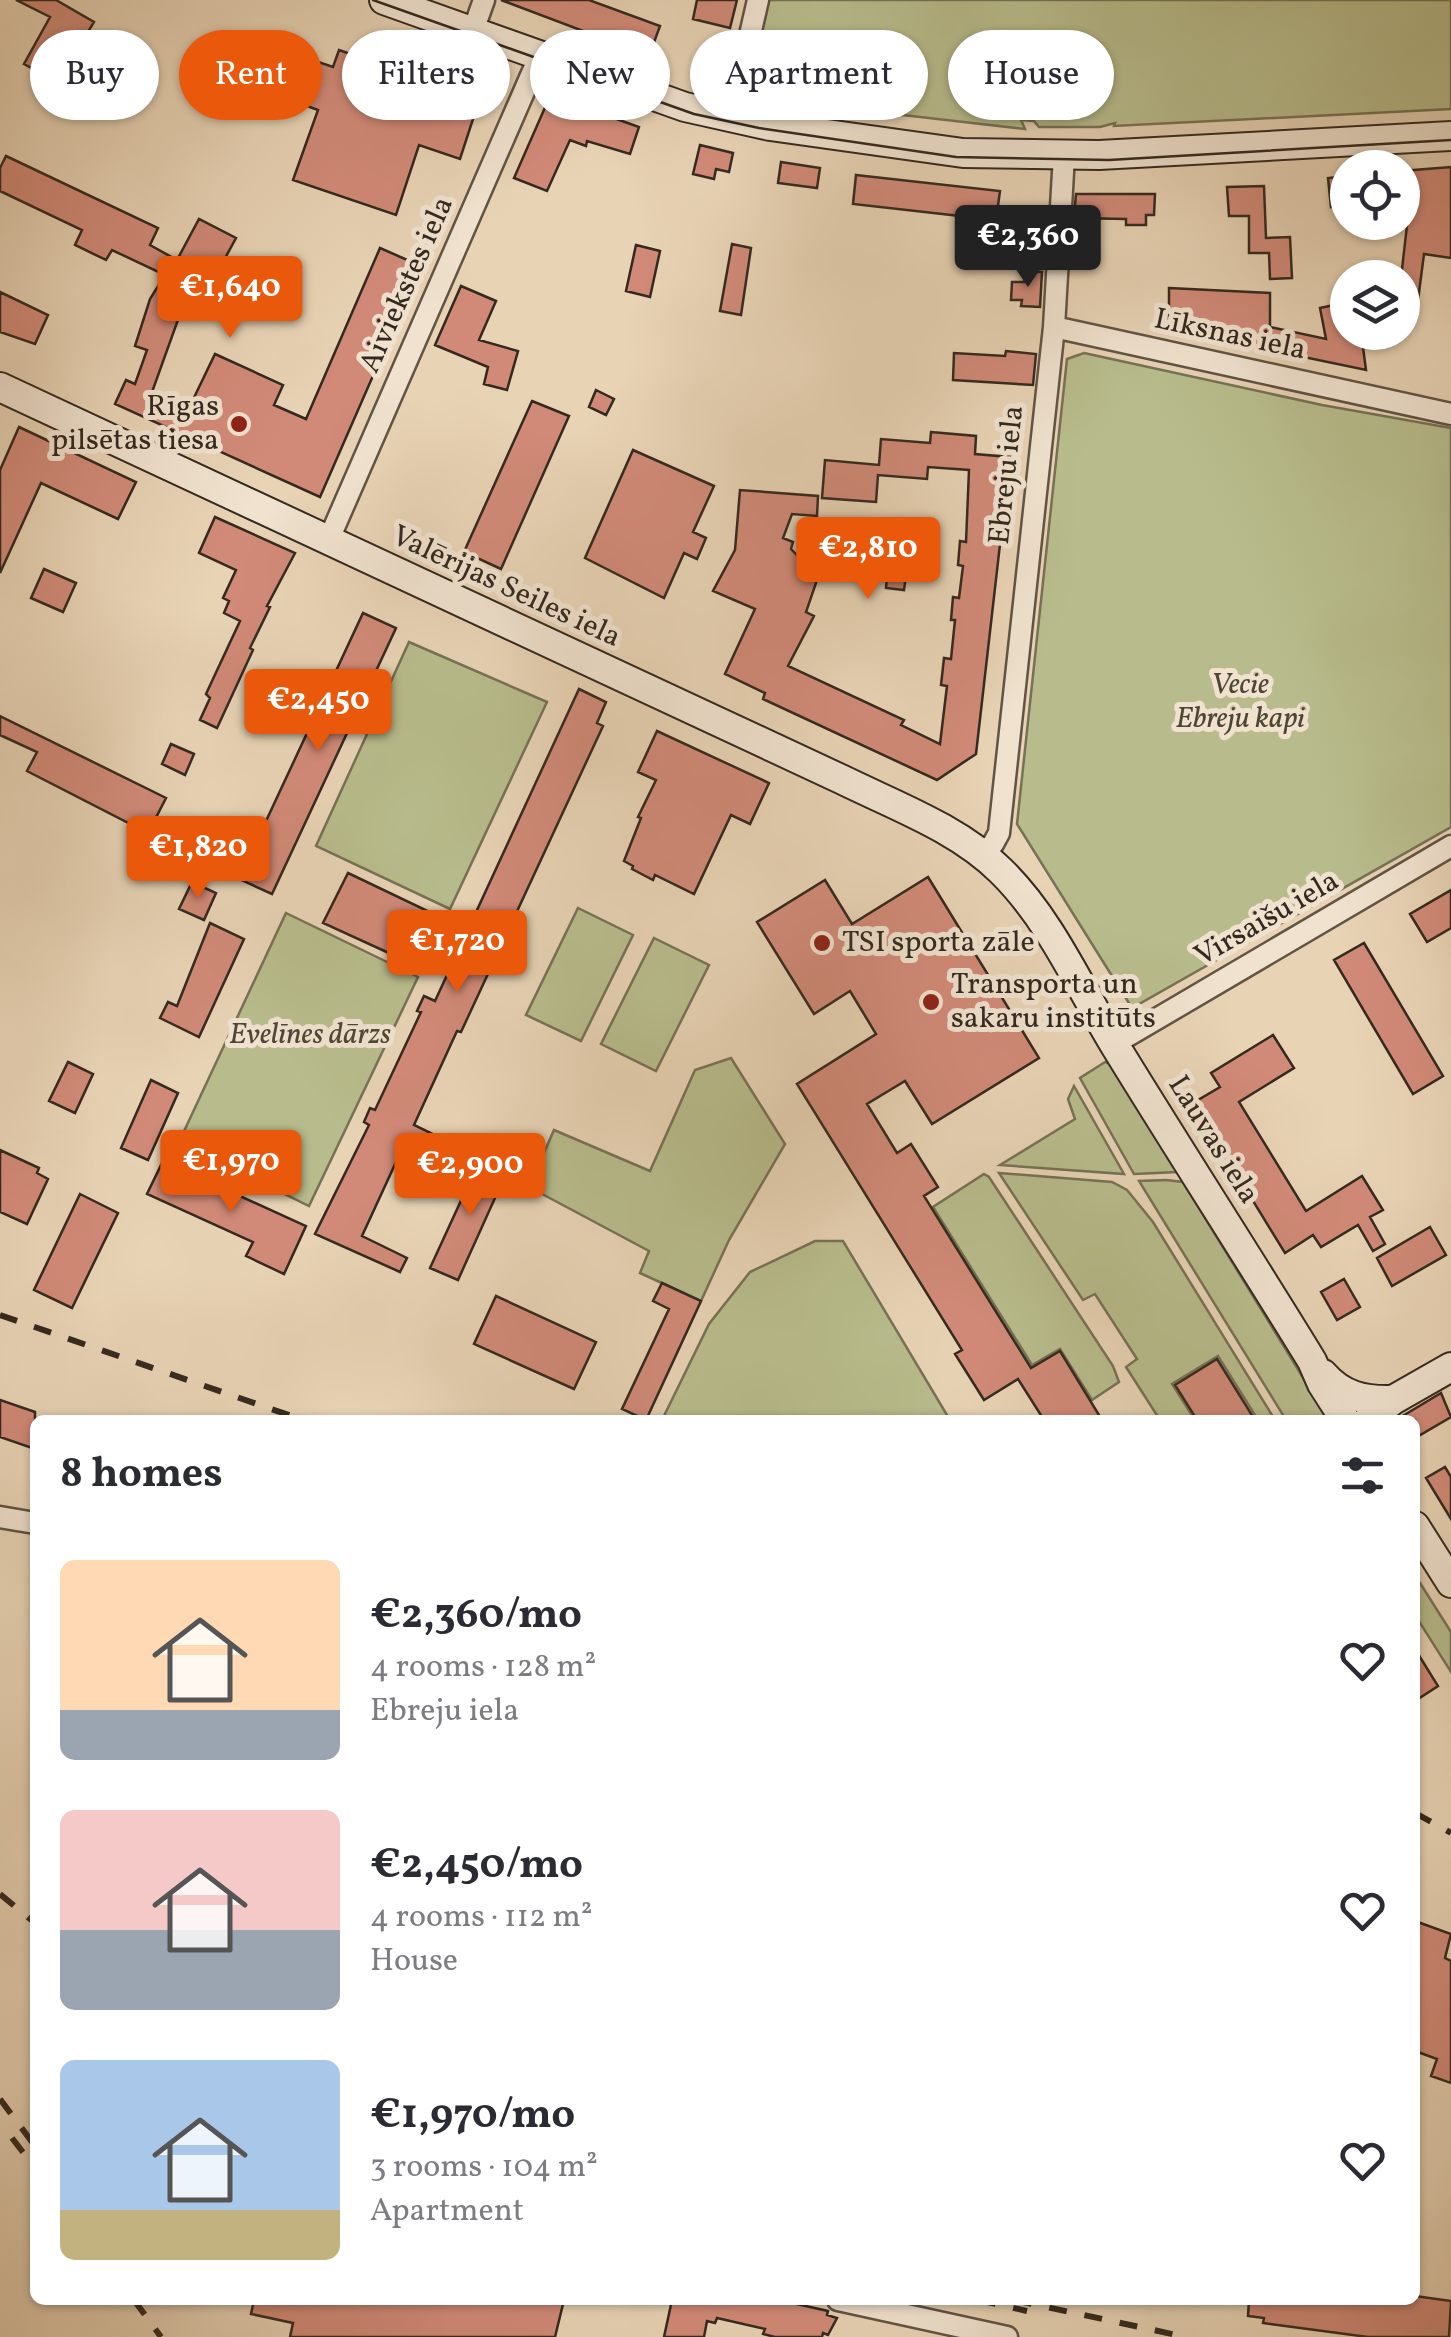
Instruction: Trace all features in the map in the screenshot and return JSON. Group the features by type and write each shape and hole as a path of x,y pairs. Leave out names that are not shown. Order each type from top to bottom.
{"street":[{"path":"384,0 467,30"},
{"path":"474,30 484,0"},
{"path":"751,30 758,0"},
{"name":"Aiviekstes iela","path":"329,540 530,78"},
{"path":"744,120 963,153 1144,154 1451,136"},
{"name":"Ebreju iela","path":"981,854 998,833 1054,328 1064,154"},
{"name":"Līksnas iela","path":"1054,328 1451,414"},
{"name":"Valērijas Seiles iela","path":"0,387 843,780 925,820 981,854"},
{"name":"Virsaišu iela","path":"1114,1044 1451,846"},
{"name":"Lauvas iela","path":"981,854 1002,872 1039,920 1312,1361 1341,1415"},
{"path":"1312,1361 1333,1386 1356,1397 1393,1400"},
{"path":"1374,1415 1451,1367"},
{"path":"0,1517 30,1522"},
{"path":"1420,1534 1451,1583"},
{"path":"861,2305 1007,2337"}],"green space":[{"path":"767,0 1451,0 1451,109 1114,126 1115,123 1100,127 1039,127 1034,121 1021,120 1025,129 928,118 928,30 760,30"},
{"name":"Vecie Ebreju kapi","path":"1084,353 1322,405 1451,428 1451,827 1132,1008 1017,824 1067,359"},
{"path":"409,642 547,702 450,909 316,846"},
{"path":"578,908 633,935 581,1041 526,1015"},
{"name":"Evelīnes dārzs","path":"286,913 418,977 309,1206 179,1142"},
{"path":"654,938 709,965 656,1071 601,1044"},
{"path":"731,1058 785,1144 729,1240 701,1301 640,1273 649,1251 529,1187 554,1130 650,1171 695,1070"},
{"path":"1105,1062 1111,1064 1177,1172 1134,1174 1080,1078"},
{"path":"1074,1086 1124,1174 1000,1165 1075,1119 1068,1099"},
{"path":"999,1173 1112,1182 1127,1190 1153,1222 1272,1415 1255,1415 1218,1356 1172,1384 1192,1415 1157,1415 1126,1367 1137,1359 1095,1294 1083,1300"},
{"path":"984,1174 1113,1366 1119,1382 1092,1400 1060,1349 1032,1365 933,1207"},
{"path":"1139,1181 1183,1182 1326,1415 1283,1415"},
{"path":"815,1241 843,1241 947,1415 664,1415 709,1324 750,1272"},
{"path":"1420,1583 1451,1632 1451,1672 1420,1623"}],"building":[{"path":"16,0 56,0 94,22 89,30 43,30 50,17"},
{"path":"501,0 589,0 660,26 659,30 580,30"},
{"path":"697,0 737,0 730,28 693,19"},
{"path":"339,50 342,51 342,120 473,120 460,159 419,145 396,215 293,180 314,120 322,120 322,63 333,67"},
{"path":"540,120 619,120 639,127 630,154 570,140 547,191 514,178"},
{"path":"700,145 733,153 729,172 716,169 714,179 693,174"},
{"path":"6,156 158,228 150,245 177,260 199,219 236,238 197,310 184,303 152,392 189,408 215,354 283,385 274,405 306,419 380,248 421,266 320,497 115,404 126,380 135,384 147,350 135,346 150,299 165,275 112,250 106,260 75,245 82,230 0,191 0,168"},
{"path":"781,162 820,168 817,188 778,183"},
{"path":"1451,167 1451,258 1424,254 1420,285 1420,260 1403,260 1405,240 1420,240 1420,170"},
{"path":"856,175 1000,191 996,220 853,204"},
{"path":"1264,186 1266,238 1290,237 1292,278 1270,279 1269,253 1249,253 1249,216 1229,216 1227,187"},
{"path":"1076,194 1155,194 1154,215 1146,215 1146,225 1126,225 1126,219 1074,218"},
{"path":"732,244 751,248 741,315 720,311"},
{"path":"636,245 660,251 650,297 626,291"},
{"path":"1025,271 1042,272 1040,307 1021,306 1022,300 1011,300 1012,282 1024,282"},
{"path":"461,286 496,301 479,340 518,351 507,390 484,384 488,367 435,345"},
{"path":"1169,288 1270,293 1270,327 1326,339 1320,308 1330,306 1330,350 1363,350 1366,370 1270,350 1226,334 1226,339 1169,328"},
{"path":"0,292 48,315 35,344 0,332"},
{"path":"1006,351 1036,354 1033,385 953,380 954,353 1005,356"},
{"path":"596,390 614,399 606,415 589,407"},
{"path":"532,401 569,416 501,569 464,552"},
{"path":"19,427 136,482 118,519 41,483 0,573 0,470"},
{"path":"931,432 976,436 975,454 1010,457 976,754 937,780 763,699 765,693 725,674 755,609 713,591 735,550 740,490 818,496 817,516 792,514 783,538 793,542 791,549 812,571 816,583 806,612 814,616 788,666 904,720 901,725 940,744 947,686 941,685 944,658 951,659 953,597 959,598 963,566 958,565 960,541 966,542 969,470 928,467 927,479 878,475 876,502 822,498 825,460 879,465 881,439 930,443"},
{"path":"633,450 714,486 693,532 706,538 697,559 684,553 664,598 585,558"},
{"path":"215,517 295,553 267,606 270,607 250,648 253,650 217,728 200,720 210,698 206,694 240,621 224,613 229,601 223,598 236,570 199,553"},
{"path":"888,566 907,568 904,590 886,588"},
{"path":"44,569 76,583 63,612 31,598"},
{"path":"363,613 396,628 272,894 239,879"},
{"path":"579,689 606,702 597,723 603,726 414,1125 443,1139 433,1161 403,1147 362,1236 407,1258 400,1272 315,1234 369,1125 364,1122 370,1108 375,1110 421,1012 417,1011 424,996 435,1001"},
{"path":"0,716 166,798 148,833 27,771 37,752 0,735"},
{"path":"657,731 769,783 750,824 731,815 694,894 655,875 653,880 624,861 641,818 638,817 656,780 638,772"},
{"path":"171,744 194,754 185,775 162,764"},
{"path":"348,873 434,914 425,932 406,923 391,954 323,923"},
{"name":"Transporta un sakaru institūts","path":"928,877 1039,1058 932,1124 905,1081 867,1104 897,1153 911,1144 938,1187 924,1196 1031,1368 1060,1351 1099,1415 1041,1415 1018,1379 984,1400 955,1354 962,1350 797,1084 876,1034 850,991 814,1014 757,922 825,880 852,924"},
{"path":"192,882 216,893 204,920 179,909"},
{"path":"1451,890 1451,928 1427,942 1410,914"},
{"path":"210,923 244,939 199,1037 160,1018 168,1002 177,1006"},
{"path":"1364,943 1443,1076 1413,1094 1334,960"},
{"path":"1273,1035 1294,1068 1239,1102 1306,1211 1362,1176 1383,1210 1370,1217 1385,1244 1373,1251 1358,1225 1321,1247 1313,1235 1285,1253 1193,1103 1220,1087 1211,1073"},
{"path":"68,1062 93,1074 75,1113 49,1101"},
{"path":"151,1080 178,1093 148,1160 121,1148"},
{"path":"0,1150 39,1168 37,1173 48,1179 27,1224 0,1212"},
{"path":"482,1155 509,1167 458,1280 430,1268"},
{"path":"163,1161 306,1226 284,1274 246,1256 253,1242 147,1194"},
{"path":"80,1194 118,1213 72,1308 34,1290"},
{"path":"1430,1227 1446,1255 1392,1286 1377,1258"},
{"path":"1344,1279 1360,1307 1337,1320 1321,1292"},
{"path":"662,1283 701,1301 648,1415 635,1415 622,1409 669,1309 653,1301"},
{"path":"496,1296 596,1342 574,1389 474,1344"},
{"path":"1217,1359 1252,1415 1194,1415 1175,1385"},
{"path":"1441,1393 1451,1417 1420,1435 1420,1415 1404,1415"},
{"path":"0,1400 35,1412 30,1415 30,1447 0,1437"},
{"path":"1445,1467 1451,1477 1451,1519 1426,1478"},
{"path":"1420,1657 1438,1686 1420,1698"},
{"path":"1420,1923 1451,1934 1445,1958 1451,1961 1451,2083 1431,2076 1437,2059 1420,2053"},
{"path":"1420,2297 1451,2301 1449,2337 1368,2337 1263,2323 1264,2318 1248,2316 1249,2305 1420,2305"},
{"path":"253,2305 563,2305 555,2337 290,2337 293,2323 251,2314"},
{"path":"671,2305 801,2305 828,2311 827,2315 837,2318 828,2335 823,2333 822,2337 775,2337 763,2334 765,2329 717,2318 715,2323 707,2321 704,2337 664,2337"}],"tram line":[{"path":"373,0 694,114 759,128 956,157 1109,160 1451,140"}],"railway":[{"path":"0,1315 289,1415"},
{"path":"1420,1816 1451,1833"},
{"path":"0,1894 30,1919"},
{"path":"0,2099 30,2139"},
{"path":"12,2138 30,2161"},
{"path":"138,2305 161,2337"},
{"path":"1000,2305 1027,2311"},
{"path":"1037,2305 1186,2337"}],"place":[{"name":"Rīgas pilsētas tiesa","path":"239,424"},
{"name":"TSI sporta zāle","path":"822,943"},
{"name":"Transporta un sakaru institūts","path":"931,1002"}]}
